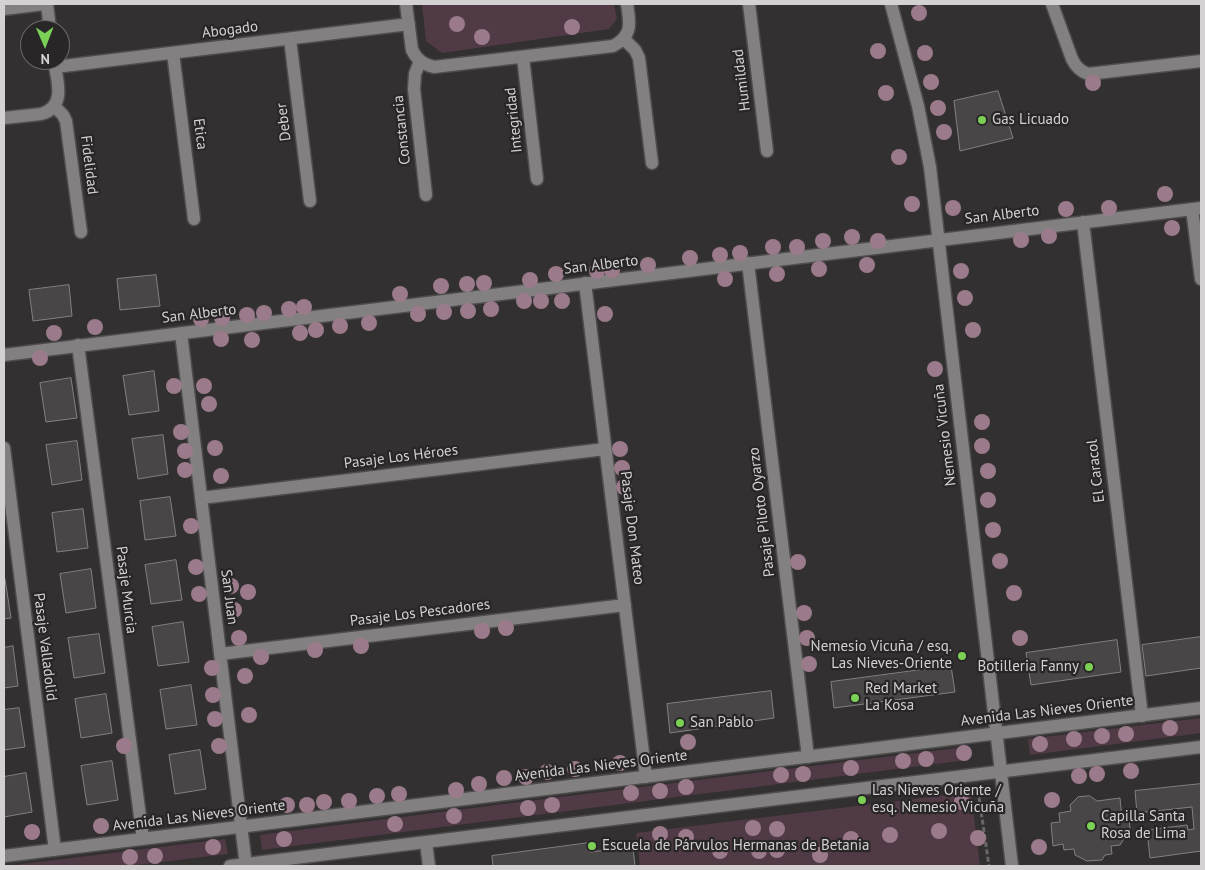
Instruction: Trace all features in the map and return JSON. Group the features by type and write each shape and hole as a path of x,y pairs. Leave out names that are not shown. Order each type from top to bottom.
{"street":[{"path":"4,8 46,4 48,20"},
{"path":"406,4 412,50 420,62 434,67 613,46 624,39 629,27 627,4"},
{"name":"Humildad","path":"749,4 767,152"},
{"name":"Nemesio Vicuña","path":"890,4 918,106 930,167 1012,866"},
{"path":"1052,4 1075,66 1081,72 1088,74 1201,61"},
{"name":"Abogado","path":"70,63 173,53 409,24"},
{"name":"Deber","path":"290,39 310,201"},
{"path":"624,39 636,50 639,58 652,163"},
{"name":"Etica","path":"173,53 194,219"},
{"name":"Integridad","path":"523,57 537,179"},
{"name":"Constancia","path":"420,62 415,74 414,89 426,195"},
{"path":"4,118 46,113 54,106 58,96 56,70"},
{"name":"Fidelidad","path":"54,106 66,121 81,232"},
{"path":"1197,208 1201,280"},
{"name":"San Alberto","path":"4,354 1197,208"},
{"name":"El Caracol","path":"1083,222 1142,716"},
{"name":"Pasaje Piloto Oyarzo","path":"748,263 808,757"},
{"name":"Pasaje Don Mateo","path":"585,283 646,777"},
{"name":"San Juan","path":"180,333 246,865"},
{"name":"Pasaje Murcia","path":"78,345 143,839"},
{"name":"Pasaje Valladolid","path":"4,448 55,850"},
{"name":"Pasaje Los Héroes","path":"201,498 605,449"},
{"name":"Pasaje Los Pescadores","path":"220,654 625,605"},
{"name":"Avenida Las Nieves Oriente","path":"4,856 1201,708"},
{"path":"230,866 1201,747"},
{"path":"426,843 429,866"}],"shaded area":[{"path":"422,4 614,4 617,19 609,29 442,53 426,41"},
{"path":"1201,718 1201,733 1030,755 1028,739"},
{"path":"966,747 971,753 967,760 262,850 260,835"},
{"path":"971,792 980,866 640,866 636,833"},
{"path":"225,839 228,854 128,866 7,866"}],"building":[{"name":"Gas Licuado","path":"998,91 1013,138 960,151 954,101"},
{"path":"156,275 160,306 120,310 117,279"},
{"path":"69,285 72,316 33,321 29,290"},
{"path":"154,371 159,411 129,415 123,376"},
{"path":"71,378 77,418 46,422 40,383"},
{"path":"163,435 168,474 138,479 132,439"},
{"path":"77,441 82,480 52,485 46,445"},
{"path":"170,497 176,536 145,540 140,501"},
{"path":"83,509 88,548 57,552 52,513"},
{"path":"176,560 182,600 151,604 145,565"},
{"path":"91,569 96,608 66,613 60,574"},
{"path":"4,579 11,618 4,619"},
{"path":"183,622 189,662 158,666 152,627"},
{"path":"99,634 105,673 74,678 68,638"},
{"path":"1201,637 1201,668 1146,676 1142,645"},
{"path":"1117,640 1121,672 1031,685 1026,653"},
{"path":"13,646 18,686 4,688 4,648"},
{"path":"951,666 955,692 834,708 831,682"},
{"path":"191,685 197,725 166,729 160,690"},
{"path":"771,691 774,718 670,733 667,704"},
{"path":"106,694 112,733 81,738 75,699"},
{"path":"19,708 25,747 4,750 4,710"},
{"path":"200,750 206,789 175,794 169,755"},
{"path":"112,761 118,800 87,805 81,766"},
{"path":"26,773 32,812 4,817 4,777"},
{"path":"1201,784 1201,851 1150,858 1147,830 1187,825 1188,830 1194,829 1192,807 1137,813 1135,791"},
{"name":"Capilla Santa Rosa de Lima","path":"1090,796 1097,801 1120,798 1122,819 1129,818 1130,829 1120,845 1111,846 1112,854 1105,855 1102,860 1087,861 1075,855 1074,849 1064,850 1063,844 1053,846 1051,823 1060,822 1059,813 1071,811 1070,805 1078,797"},
{"name":"Escuela de Párvulos Hermanas de Betania","path":"589,843 590,852 633,847 635,866 493,866 492,856"}],"place":[{"name":"Gas Licuado","path":"982,120"},
{"name":"Nemesio Vicuña / esq. Las Nieves-Oriente","path":"962,656"},
{"name":"Botilleria Fanny","path":"1089,667"},
{"name":"Red Market La Kosa","path":"855,698"},
{"name":"San Pablo","path":"680,723"},
{"name":"Las Nieves Oriente / esq. Nemesio Vicuña","path":"862,800"},
{"name":"Capilla Santa Rosa de Lima","path":"1091,826"},
{"name":"Escuela de Párvulos Hermanas de Betania","path":"592,846"}]}
